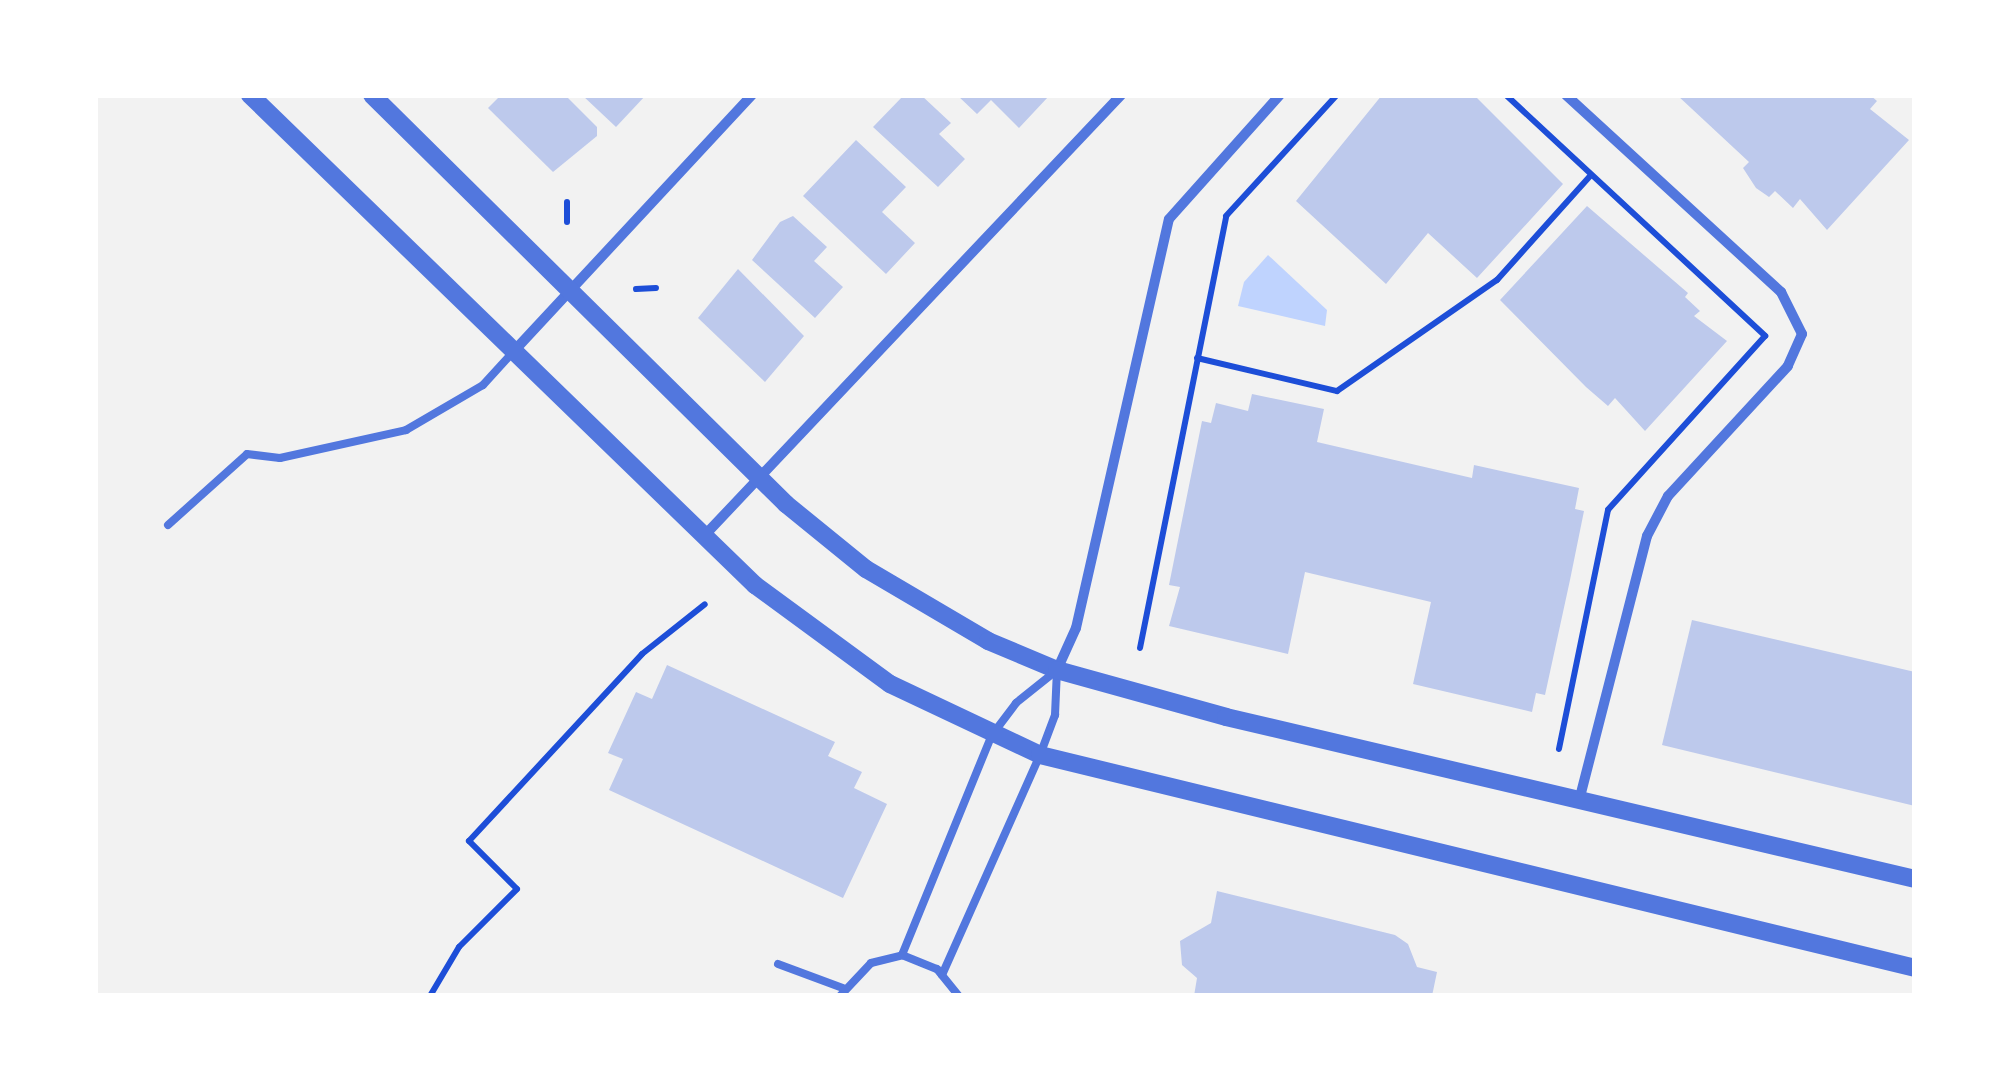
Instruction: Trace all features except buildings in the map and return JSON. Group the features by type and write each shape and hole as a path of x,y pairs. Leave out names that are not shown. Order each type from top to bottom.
{"street":[{"path":"250,95 704,536 814,633 890,684 1040,755 1915,968"},
{"path":"372,95 760,477 866,569 988,641 1057,670 1226,717 1915,878"},
{"path":"514,351 752,95"},
{"path":"704,536 1122,95"},
{"path":"1057,670 1076,628 1170,218 1280,95"},
{"path":"1566,95 1782,292 1802,334 1788,366 1668,496 1647,536 1580,797"}],"lane":[{"path":"168,525 247,454 280,458 406,430 482,385 514,351"},
{"path":"902,955 992,735 1016,703 1057,670"},
{"path":"942,974 1056,715 1057,670"},
{"path":"778,964 841,992 872,963 902,955 942,974 959,996"}],"path":[{"path":"1140,648 1226,216 1336,95"},
{"path":"1506,95 1765,336 1608,510 1559,749"},
{"path":"1196,358 1337,392 1497,280 1591,175"},
{"path":"566,202 567,222"},
{"path":"636,290 656,288"},
{"path":"430,996 460,947 517,889 469,841 642,654 705,604"}],"water":[{"path":"1268,255 1327,310 1325,326 1238,306 1244,282"}]}
